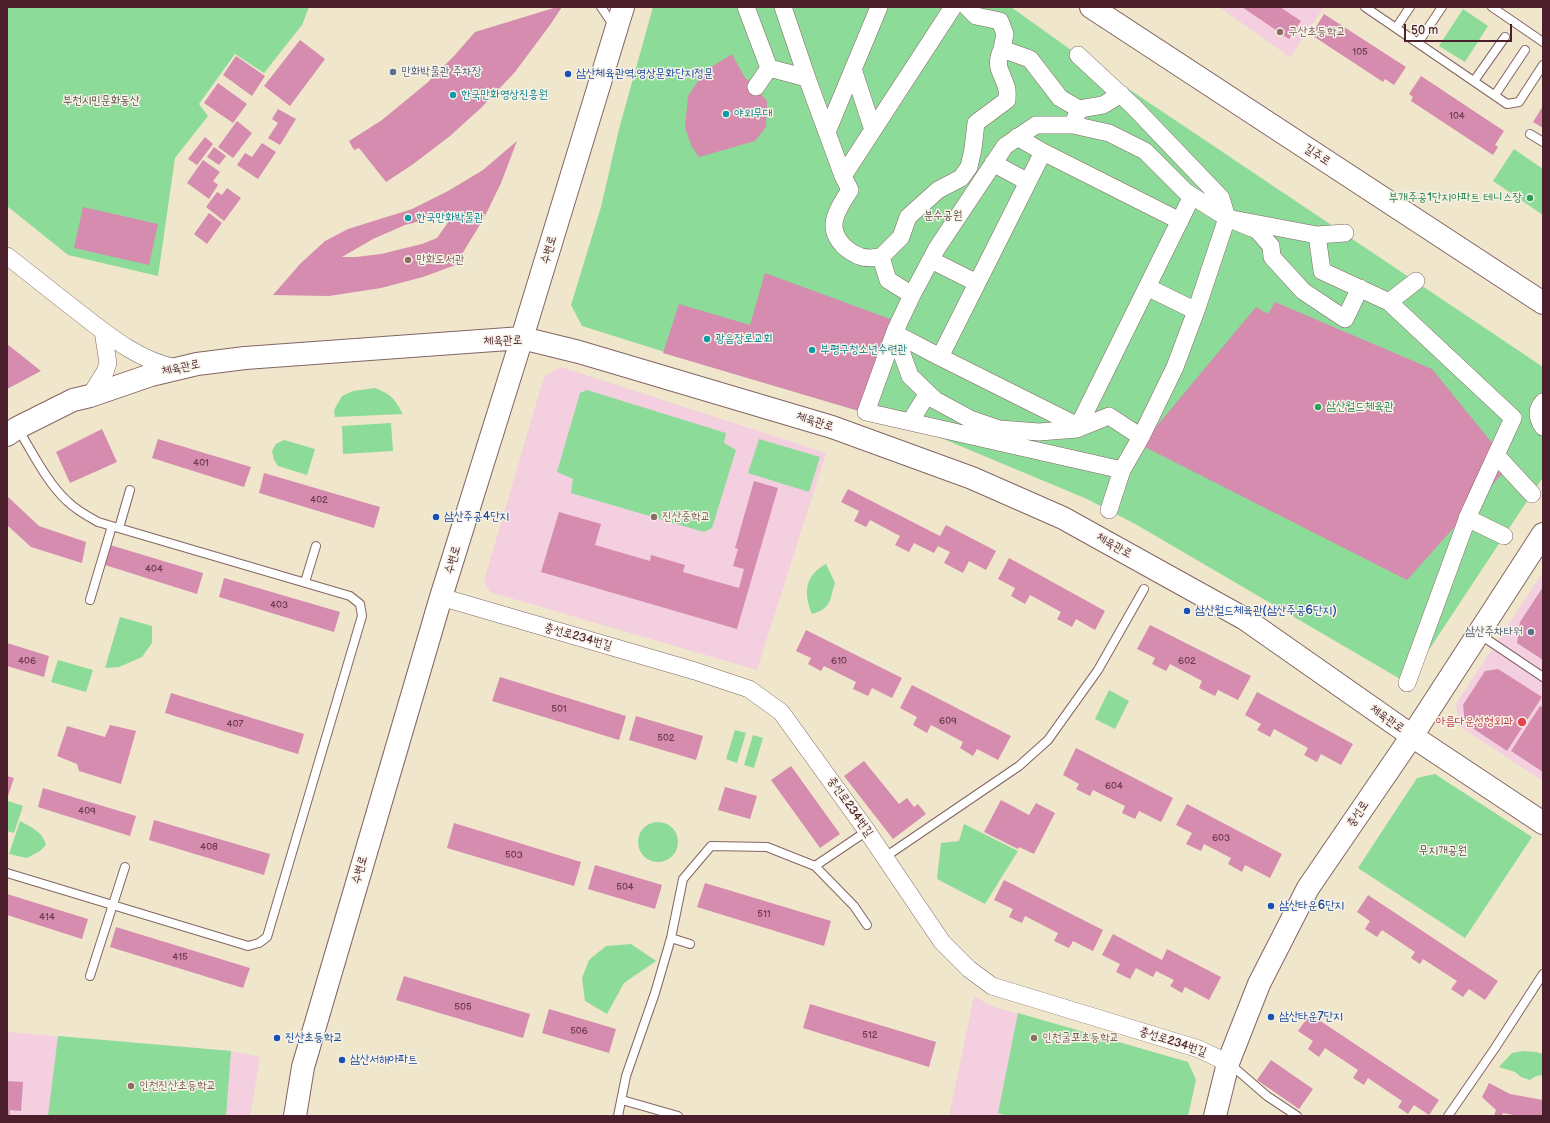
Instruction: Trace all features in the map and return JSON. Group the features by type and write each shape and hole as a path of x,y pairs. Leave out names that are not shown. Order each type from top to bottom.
{"street":[{"name":"수변로","path":"295,1116 302,1067 441,597 623,7"},
{"path":"746,7 769,68"},
{"path":"783,7 807,78 843,176 850,190 842,202 834,219 835,234 846,250 860,257 873,258 881,257 901,237 908,217 938,190 961,178 969,168 976,124 1007,100 1007,88 999,71 998,58 1002,49 1005,34 1000,21 978,10"},
{"path":"827,132 879,7"},
{"path":"843,176 953,7"},
{"name":"길주로","path":"1090,7 1543,303"},
{"path":"1002,49 1030,59 1060,98 1079,109 1103,105 1121,94"},
{"path":"1078,55 1121,94 1221,198 1227,218 1196,311 1175,367 1141,437 1122,470 1108,510"},
{"path":"769,68 807,78"},
{"path":"756,87 769,68"},
{"path":"853,69 872,130"},
{"path":"1073,125 1079,109"},
{"path":"1122,470 866,412 912,295 931,260 1005,146 1036,125 1073,125 1109,133 1146,151 1186,192 1192,196 1227,218 1257,230 1270,246 1272,257 1303,291 1345,318 1360,288"},
{"path":"1017,137 1043,152 1180,221"},
{"path":"940,357 1043,152"},
{"path":"993,164 1028,182"},
{"path":"1077,427 1192,196"},
{"path":"1227,218 1317,235 1345,233"},
{"path":"1317,235 1322,271 1389,302 1513,418 1540,423 1539,407 1543,402"},
{"path":"7,256 103,331 140,354 162,365 178,368"},
{"path":"881,257 888,280 912,295"},
{"path":"931,260 977,283"},
{"path":"1389,302 1416,281"},
{"path":"1147,287 1196,311"},
{"path":"90,396 105,372 108,363 103,331"},
{"path":"897,332 901,351 910,376 935,400 970,419 999,430 1039,432 1077,427 1109,416 1141,437"},
{"path":"897,332 940,357 1077,427"},
{"name":"체육관로","path":"12,432 73,400 90,396 151,375 197,364 245,358 522,338 579,352 832,427 972,478 1063,518 1245,619 1412,736 1543,823"},
{"path":"910,422 928,394"},
{"path":"1407,683 1432,633 1467,518 1513,418"},
{"path":"1496,454 1532,494"},
{"path":"1467,518 1504,536"},
{"name":"충선로","path":"1215,1116 1228,1062 1259,984 1308,888 1412,736 1543,534"},
{"name":"충선로234번길","path":"441,597 749,688 781,712 867,831 942,942 969,969 992,986 1199,1049 1228,1062"}],"lane":[{"path":"601,7 616,30"},
{"path":"1396,28 1410,7"},
{"path":"1418,43 1442,7"},
{"path":"1492,7 1543,42"},
{"path":"1367,8 1507,104 1519,102 1543,65"},
{"path":"1474,81 1504,37"},
{"path":"1495,95 1525,50"},
{"path":"1530,134 1543,142"},
{"path":"7,873 248,946 259,943 267,937 362,616 360,604 350,596 98,522 67,502 12,432"},
{"path":"90,600 115,527 130,490"},
{"path":"305,582 316,546"},
{"path":"885,857 1020,766 1048,740 1098,670 1144,589"},
{"path":"1478,633 1543,676"},
{"path":"815,866 867,831"},
{"path":"618,1116 626,1076 655,993 671,938 683,879 711,846 768,847 815,866 854,906 867,925"},
{"path":"90,976 124,867"},
{"path":"671,938 690,944"},
{"path":"1448,1116 1491,1054 1543,974"},
{"path":"1228,1062 1267,1096 1297,1116"},
{"path":"622,1100 678,1116"}],"shaded area":[{"name":"구산초등학교","path":"1219,7 1324,7 1290,57"},
{"name":"진산중학교","path":"561,367 826,453 757,670 490,592 484,581 544,377"},
{"path":"1543,572 1543,781 1459,726 1456,704"},
{"name":"인천굴포초등학교","path":"974,996 991,1006 1188,1062 1196,1080 1188,1116 949,1116"},
{"name":"인천진산초등학교","path":"7,1032 231,1051 260,1057 250,1116 7,1116"}],"green space":[{"name":"부천시민문화동산","path":"7,7 309,7 302,25 264,73 235,54 199,104 208,116 175,158 158,276 68,255 7,206"},
{"name":"분수공원","path":"653,7 1011,7 1078,55 1543,367 1543,477 1407,683 1137,525 1087,499 898,420 859,411 582,326 571,305 601,207 619,129"},
{"path":"1463,9 1488,26 1465,62 1439,46"},
{"name":"부개주공1단지아파트 테니스장","path":"1514,149 1543,169 1543,215 1493,181"},
{"path":"375,388 392,398 403,414 335,417 334,410 342,396 353,391"},
{"path":"587,390 726,433 724,443 736,450 712,528 704,532 571,493 573,479 557,472 580,393"},
{"path":"391,423 393,451 343,454 342,426"},
{"path":"759,439 820,457 809,492 748,473"},
{"path":"284,440 315,449 307,475 278,466 274,460 272,451 276,444"},
{"path":"826,564 835,583 829,603 823,609 812,614 807,599 808,585 810,579 819,568"},
{"path":"120,617 152,626 152,643 142,657 119,667 105,668"},
{"path":"58,660 93,670 86,692 51,682"},
{"path":"1109,690 1129,701 1115,729 1095,719"},
{"path":"735,730 746,733 737,763 726,759"},
{"path":"753,735 763,738 754,768 744,765"},
{"name":"무지개공원","path":"1435,774 1532,837 1465,938 1358,868 1417,778"},
{"path":"8,801 23,806 14,833 7,831"},
{"path":"20,821 39,833 46,845 40,851 27,858 9,854"},
{"path":"654,822 662,822 669,825 675,831 678,842 675,853 669,859 662,862 654,862 647,859 641,853 638,846 638,838 641,831 647,825"},
{"path":"964,824 1018,851 985,904 937,879 941,843 959,841"},
{"path":"631,944 656,961 624,983 607,1014 585,1001 582,978 589,960 606,946"},
{"name":"인천굴포초등학교","path":"1018,1013 1188,1062 1196,1080 1188,1116 1008,1116 998,1113"},
{"name":"인천진산초등학교","path":"58,1036 231,1051 226,1116 48,1116"},
{"path":"1523,1051 1543,1054 1543,1075 1536,1076 1530,1080 1521,1077 1515,1072 1499,1067 1512,1053"}],"building":[{"name":"한국만화영상진흥원","path":"557,7 562,7 515,72 482,107 450,136 412,165 386,182 359,148 354,150 349,141 382,120 427,83 475,32"},
{"path":"1242,7 1280,7 1301,21 1289,39"},
{"path":"1324,14 1406,67 1394,85 1385,79 1383,82 1313,36 1315,34 1313,32"},
{"path":"300,40 325,59 290,106 264,86"},
{"name":"야외무대","path":"732,54 745,78 751,82 767,101 766,127 755,141 699,157 692,147 685,128 688,96 705,71"},
{"path":"236,56 265,76 252,96 223,75"},
{"path":"1421,76 1504,131 1495,145 1498,147 1493,155 1411,101 1413,97 1409,94"},
{"path":"218,83 247,104 233,123 204,103"},
{"path":"1543,106 1543,128 1533,122"},
{"path":"278,109 296,119 280,145 268,138 278,123 272,119"},
{"path":"237,121 252,133 233,158 218,147"},
{"path":"205,137 213,144 197,165 188,159"},
{"name":"한국만화박물관","path":"517,141 501,183 484,218 459,259 461,263 423,277 381,288 329,296 273,295 300,264 325,241 348,229 412,209 448,191 483,170","holes":["446,214 454,214 437,238 422,244 381,254 342,257 373,239 405,225"]},
{"path":"262,143 276,152 258,179 237,165 245,153 252,157"},
{"path":"214,147 226,156 219,165 207,157"},
{"path":"203,160 220,172 213,181 218,185 209,199 187,183"},
{"path":"227,188 241,198 224,221 206,207 217,192 222,195"},
{"path":"83,207 158,224 149,265 74,248"},
{"path":"209,213 222,223 207,244 194,234"},
{"name":"부평구청소년수련관","path":"765,273 893,320 859,411 663,353 679,304 750,325"},
{"name":"삼산월드체육관","path":"1275,302 1432,369 1510,465 1407,580 1141,445 1256,307 1268,314"},
{"path":"7,344 41,371 7,389"},
{"path":"102,429 117,462 70,483 56,452"},
{"path":"158,439 251,467 244,487 152,458"},
{"path":"264,473 380,507 374,528 259,493"},
{"path":"754,481 778,488 737,629 541,572 559,512 601,524 595,545 650,561 651,555 685,565 683,572 739,588 744,569 733,566 738,549 735,548"},
{"path":"848,489 940,536 946,525 996,551 986,570 969,561 963,573 944,563 950,552 938,546 934,553 914,543 909,552 895,545 900,536 870,520 866,527 854,521 859,511 841,502"},
{"path":"7,496 39,526 86,542 82,563 31,547 7,525"},
{"path":"110,545 203,573 197,594 105,565"},
{"path":"1009,558 1105,611 1095,630 1076,619 1072,627 1057,619 1061,612 1030,595 1025,604 1011,596 1015,588 998,579"},
{"path":"224,578 340,612 334,632 219,597"},
{"name":"삼산주차타워","path":"1543,587 1543,660 1517,643 1520,622"},
{"path":"1150,625 1251,676 1238,700 1218,690 1215,696 1199,688 1202,681 1170,664 1166,671 1152,664 1155,658 1137,649"},
{"path":"806,630 902,678 892,698 872,688 868,696 853,689 856,682 824,666 821,671 808,664 811,658 796,651"},
{"path":"7,643 49,656 44,677 7,666"},
{"path":"1498,669 1542,697 1507,751 1465,723 1463,705 1485,671"},
{"path":"500,677 626,716 619,740 492,701"},
{"path":"912,685 1011,736 998,760 977,749 973,756 960,748 963,742 931,725 927,733 913,725 917,717 900,708"},
{"path":"1257,692 1353,744 1341,765 1321,754 1317,762 1304,755 1308,748 1274,729 1270,737 1257,730 1261,724 1245,715"},
{"path":"171,693 304,734 298,754 165,713"},
{"path":"1540,706 1543,707 1543,772 1511,751"},
{"path":"636,716 703,736 696,760 629,740"},
{"path":"110,725 136,731 121,784 79,771 77,764 57,756 67,726 105,737"},
{"path":"1076,748 1173,798 1161,822 1139,811 1135,819 1122,813 1125,806 1093,790 1090,796 1076,789 1079,784 1063,775"},
{"path":"864,761 899,804 907,798 914,807 918,804 926,814 893,839 844,776"},
{"path":"791,766 840,834 820,848 771,780"},
{"path":"7,776 14,778 7,799"},
{"path":"725,787 757,796 750,819 718,810"},
{"path":"43,788 136,816 130,836 38,807"},
{"path":"1001,800 1029,815 1036,803 1055,813 1034,854 1019,847 1018,849 984,832"},
{"path":"1187,804 1282,854 1270,878 1245,865 1242,872 1228,864 1231,858 1204,844 1201,851 1186,844 1192,833 1176,825"},
{"path":"154,820 270,854 264,875 149,840"},
{"path":"454,823 581,862 574,886 447,848"},
{"path":"595,865 662,885 655,909 588,889"},
{"path":"1004,880 1103,930 1093,951 1073,941 1069,948 1054,941 1058,933 1025,916 1022,923 1009,917 1013,909 994,900"},
{"path":"705,883 831,921 824,946 697,907"},
{"path":"7,894 88,919 82,939 7,915"},
{"path":"1368,895 1498,981 1485,1000 1469,989 1463,997 1451,989 1457,981 1423,959 1420,964 1411,958 1415,952 1382,930 1377,937 1365,929 1370,921 1357,912"},
{"path":"116,927 250,968 243,988 110,947"},
{"path":"1113,934 1162,960 1167,949 1221,977 1209,1000 1185,987 1182,993 1170,986 1174,980 1156,971 1153,977 1136,968 1130,979 1116,972 1120,964 1102,955"},
{"path":"404,976 530,1014 523,1038 396,1000"},
{"path":"810,1004 936,1042 929,1067 803,1028"},
{"path":"549,1009 616,1029 609,1053 542,1033"},
{"path":"1310,1014 1439,1100 1429,1115 1414,1105 1408,1114 1398,1107 1402,1101 1368,1078 1364,1085 1353,1078 1358,1070 1325,1048 1319,1057 1308,1049 1313,1041 1298,1031"},
{"path":"1271,1060 1313,1089 1299,1109 1257,1080"},
{"path":"7,1081 23,1082 21,1111 10,1110 10,1116 7,1116"},
{"path":"1489,1083 1510,1094 1543,1100 1543,1116 1519,1116 1503,1113 1502,1116 1494,1116 1496,1110 1482,1097"}],"place":[{"name":"구산초등학교","path":"1280,32"},
{"name":"만화박물관 주차장","path":"393,72"},
{"name":"삼산체육관역.영상문화단지정문","path":"568,74"},
{"name":"한국만화영상진흥원","path":"453,95"},
{"name":"야외무대","path":"726,114"},
{"name":"부개주공1단지아파트 테니스장","path":"1530,198"},
{"name":"한국만화박물관","path":"408,218"},
{"name":"만화도서관","path":"408,260"},
{"name":"광음장로교회","path":"707,339"},
{"name":"부평구청소년수련관","path":"812,350"},
{"name":"삼산월드체육관","path":"1318,407"},
{"name":"삼산주공4단지","path":"436,517"},
{"name":"진산중학교","path":"654,517"},
{"name":"삼산월드체육관(삼산주공6단지)","path":"1187,611"},
{"name":"삼산주차타워","path":"1531,632"},
{"name":"아름다운성형외과","path":"1522,722"},
{"name":"삼산타운6단지","path":"1271,906"},
{"name":"삼산타운7단지","path":"1271,1017"},
{"name":"진산초등학교","path":"277,1038"},
{"name":"인천굴포초등학교","path":"1034,1038"},
{"name":"삼산서해아파트","path":"342,1060"},
{"name":"인천진산초등학교","path":"131,1086"}]}
